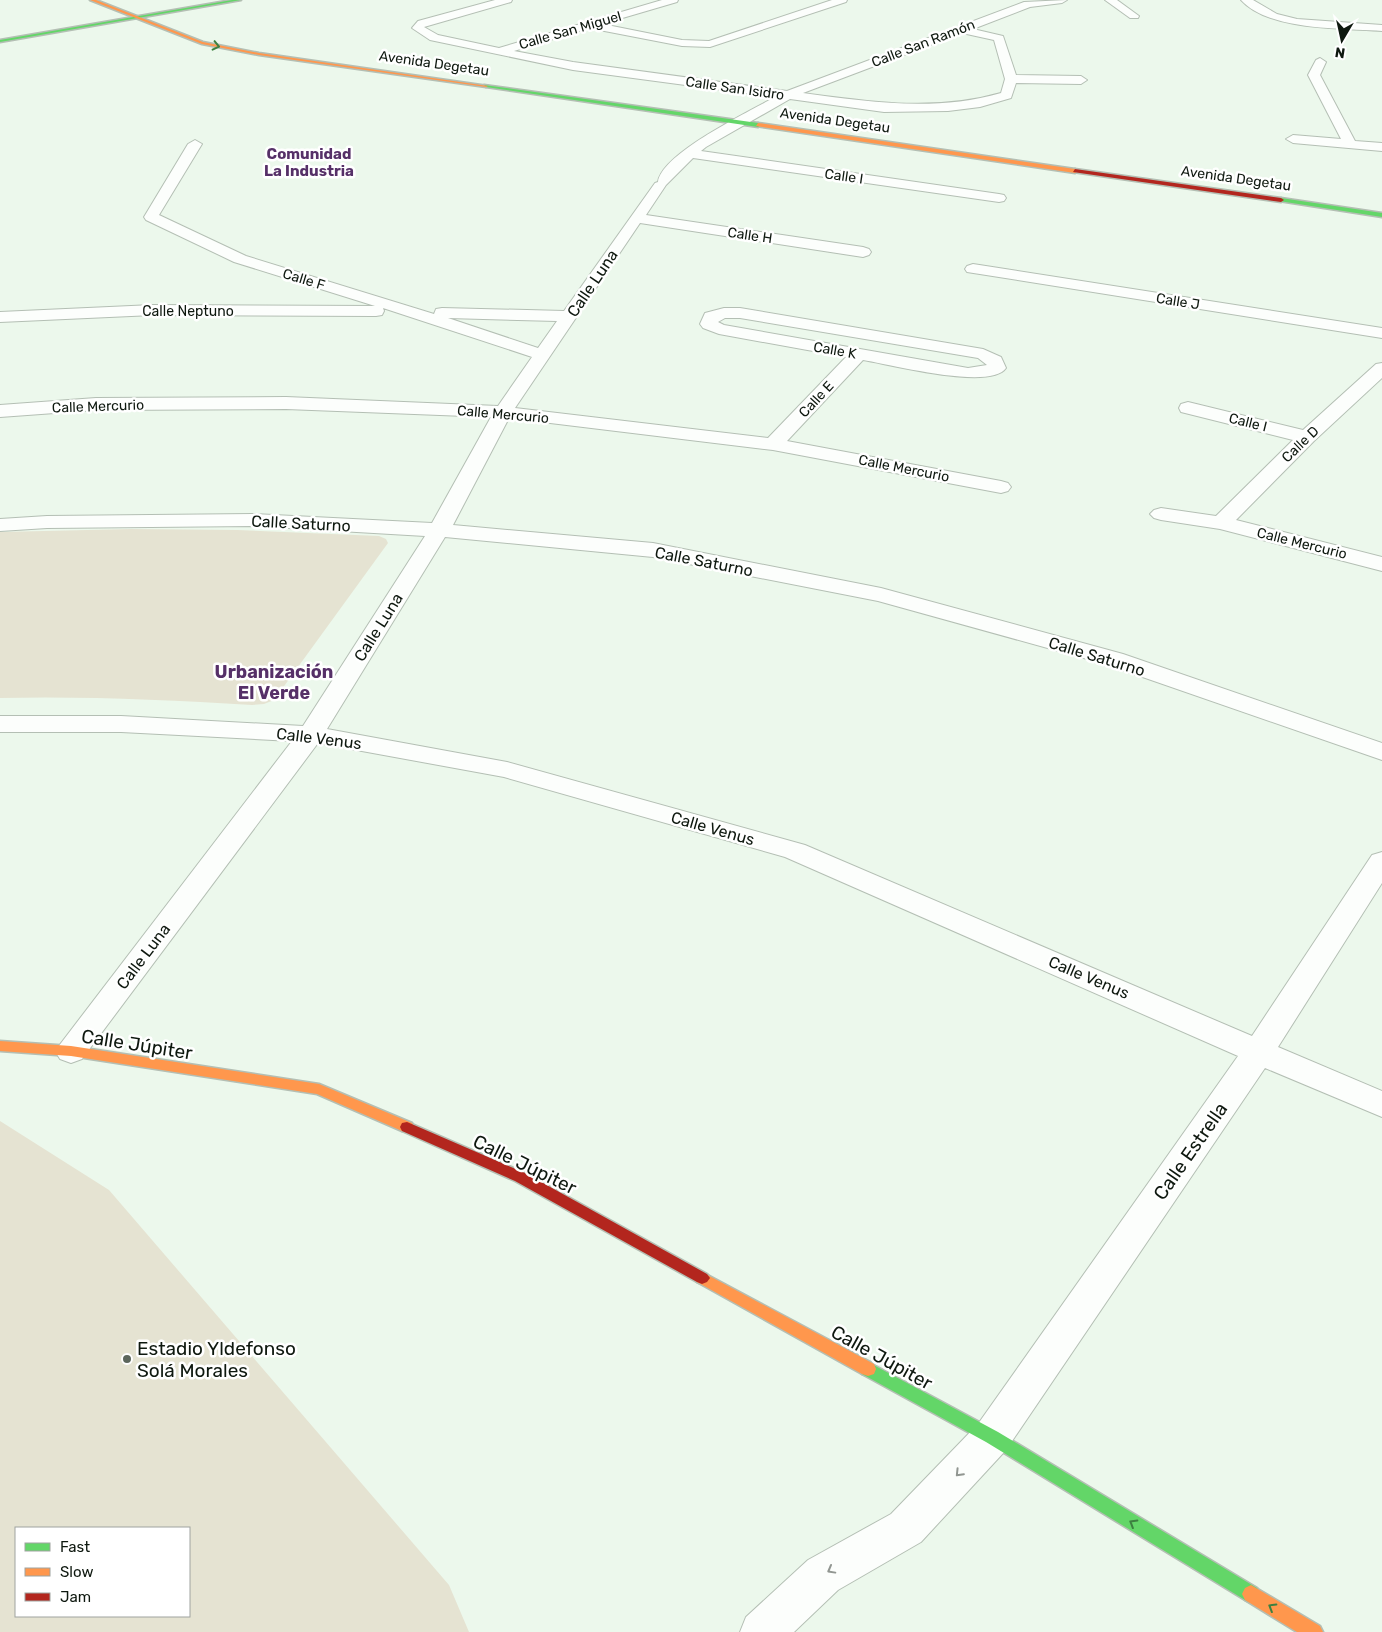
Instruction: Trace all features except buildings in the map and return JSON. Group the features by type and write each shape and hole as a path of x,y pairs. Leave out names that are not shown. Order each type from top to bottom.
{"main road":[{"name":"Avenida Degetau","path":"92,0 188,21 193,14 226,2"},
{"path":"169,0 195,0"},
{"path":"0,35 70,25 208,0"},
{"path":"143,12 239,0"},
{"path":"0,41 70,25 96,12 104,4"},
{"name":"Avenida Degetau","path":"143,12 185,36 202,43 233,50 1382,215"},
{"path":"70,25 133,26 148,28 168,35 185,36"},
{"name":"Avenida Degetau","path":"216,34 283,56"},
{"name":"Calle Júpiter","path":"0,1046 71,1051 319,1089 520,1177 992,1437 1314,1632"}],"street":[{"name":"Calle San Isidro","path":"507,0 422,23 418,28 434,38 573,66 884,108 948,107 980,103 1007,95 1011,79"},
{"name":"Calle San Miguel","path":"496,52 673,0"},
{"path":"588,25 682,43 710,44 842,0"},
{"name":"Calle San Ramón","path":"690,154 701,144 788,95 1028,4 1062,0"},
{"path":"1110,0 1134,16"},
{"path":"1246,0 1273,16 1297,22 1382,28"},
{"path":"960,29 999,38 1011,79 1081,80"},
{"path":"1320,62 1314,75 1351,145"},
{"path":"1293,139 1382,147"},
{"name":"Calle F","path":"195,144 151,216 240,259 543,355"},
{"name":"Calle Luna","path":"71,1051 311,734 439,530 503,412 636,218 676,165 690,154"},
{"name":"Calle I","path":"690,154 999,198"},
{"name":"Calle H","path":"636,218 863,252"},
{"path":"848,266 878,239"},
{"path":"961,284 987,255"},
{"name":"Calle J","path":"973,270 1382,333"},
{"name":"Calle Neptuno","path":"0,318 153,310 376,311"},
{"path":"412,312 570,316"},
{"name":"Calle K","path":"724,313 740,314 983,354 996,361 997,368 986,372 968,372 858,354 719,329 709,324 711,317 724,313"},
{"name":"Calle E","path":"773,444 858,354"},
{"name":"Calle D","path":"1221,523 1307,437 1382,368"},
{"name":"Calle Mercurio","path":"0,411 96,404 286,403 503,412 773,444 1000,487"},
{"name":"Calle I","path":"1188,408 1307,437"},
{"name":"Calle Mercurio","path":"1161,514 1221,523 1382,564"},
{"name":"Calle Saturno","path":"0,525 47,522 253,520 439,530 653,550 881,595 1114,659 1382,752"},
{"name":"Calle Venus","path":"0,724 121,724 311,734 507,770 795,851 1259,1050 1382,1105"},
{"name":"Calle Estrella","path":"762,1632 823,1575 906,1528 992,1437 1259,1050 1382,861"}],"shaded area":[{"path":"131,529 237,530 379,536 386,539 388,543 274,700 264,704 94,698 0,698 0,532"},
{"name":"Estadio Yldefonso Solá Morales","path":"0,1121 109,1190 449,1585 469,1632 0,1632"}],"traffic: fast":[{"path":"0,41 239,0"},
{"path":"486,86 758,125"},
{"path":"1281,200 1382,215"},
{"path":"868,1369 992,1437 1251,1594"}],"traffic: slow":[{"path":"92,0 202,43 259,54 486,86"},
{"path":"758,125 1075,171"},
{"path":"0,1046 71,1051 319,1089 407,1127"},
{"path":"702,1278 868,1369"},
{"path":"1251,1594 1314,1632"}],"traffic: jam":[{"path":"1075,171 1281,200"},
{"path":"407,1127 520,1177 702,1278"}],"place":[{"name":"Estadio Yldefonso Solá Morales","path":"127,1359"}],"district":[{"name":"Comunidad La Industria","path":"309,162"},
{"name":"Urbanización El Verde","path":"274,682"}]}
